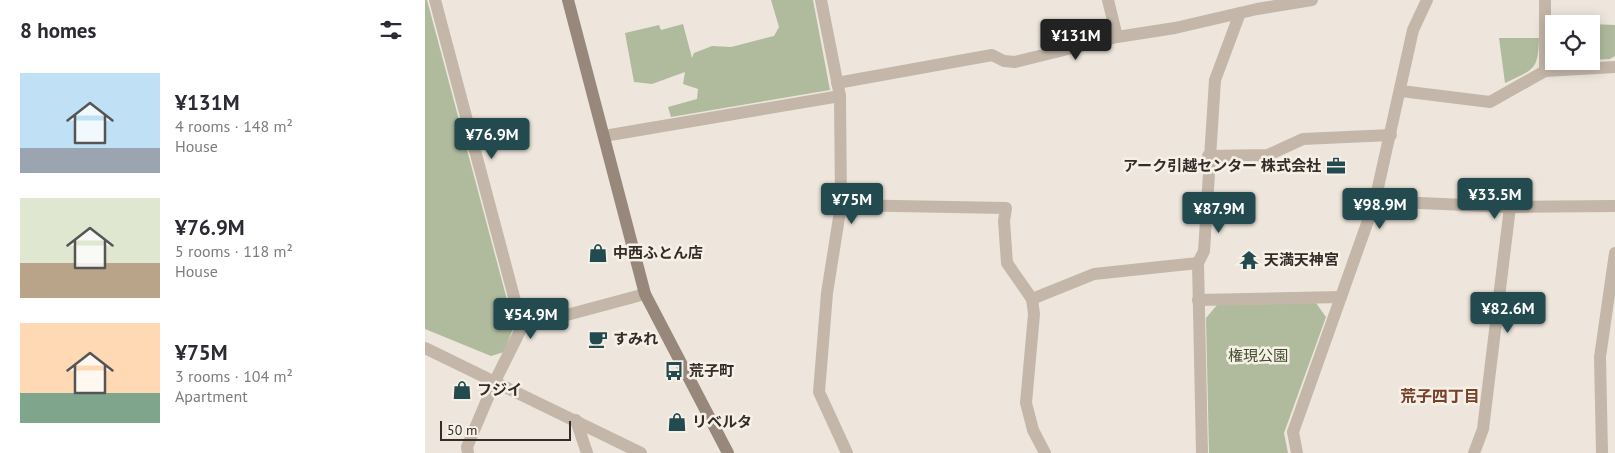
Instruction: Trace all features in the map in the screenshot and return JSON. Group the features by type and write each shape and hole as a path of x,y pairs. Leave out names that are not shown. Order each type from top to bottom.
{"street":[{"path":"435,0 522,327 495,381 467,446 468,453"},
{"path":"568,0 645,294 728,453"},
{"path":"821,0 840,96 841,205 827,293 819,392 847,453"},
{"path":"1108,0 1117,37"},
{"path":"837,83 992,55 1004,61 1015,62 1117,37 1175,28 1240,13 1311,0"},
{"path":"1297,453 1293,432 1375,201 1401,91 1413,30 1427,0"},
{"path":"1545,0 1545,71"},
{"path":"1202,453 1198,263 1204,251 1208,156 1215,80 1240,13"},
{"path":"1401,91 1491,102 1545,71 1615,67"},
{"path":"604,136 840,96"},
{"path":"1208,156 1268,155 1303,139 1391,135"},
{"path":"1375,201 1510,207 1615,206"},
{"path":"841,205 1005,208 1007,263 1033,299 1034,314 1026,403 1033,430 1045,453"},
{"path":"1474,453 1483,429 1510,207"},
{"path":"1602,453 1600,357 1615,253"},
{"path":"1033,299 1094,274 1198,263"},
{"path":"522,327 645,294"},
{"path":"1199,300 1341,296"},
{"path":"425,348 641,453"},
{"path":"576,420 587,453"}],"green space":[{"path":"425,0 427,0 514,326 504,352 491,356 425,329"},
{"path":"771,0 813,0 830,90 671,117 668,107 697,99 698,89 683,84 685,72 652,84 634,82 625,33 659,25 661,30 683,24 692,58 694,53 712,46 731,47 774,36 779,27"},
{"path":"1600,24 1615,25 1615,56 1610,59 1600,60"},
{"path":"1499,38 1539,38 1537,57 1533,68 1505,83"},
{"name":"権現公園","path":"1316,303 1326,317 1284,433 1288,453 1209,453 1206,318 1217,305"}],"place":[{"name":"アーク引越センター 株式会社","path":"1336,166"},
{"name":"中西ふとん店","path":"598,253"},
{"name":"天満天神宮","path":"1249,260"},
{"name":"すみれ","path":"598,339"},
{"name":"荒子町","path":"674,371"},
{"name":"フジイ","path":"462,390"},
{"name":"リベルタ","path":"677,422"}],"district":[{"name":"荒子四丁目","path":"1440,396"}]}
